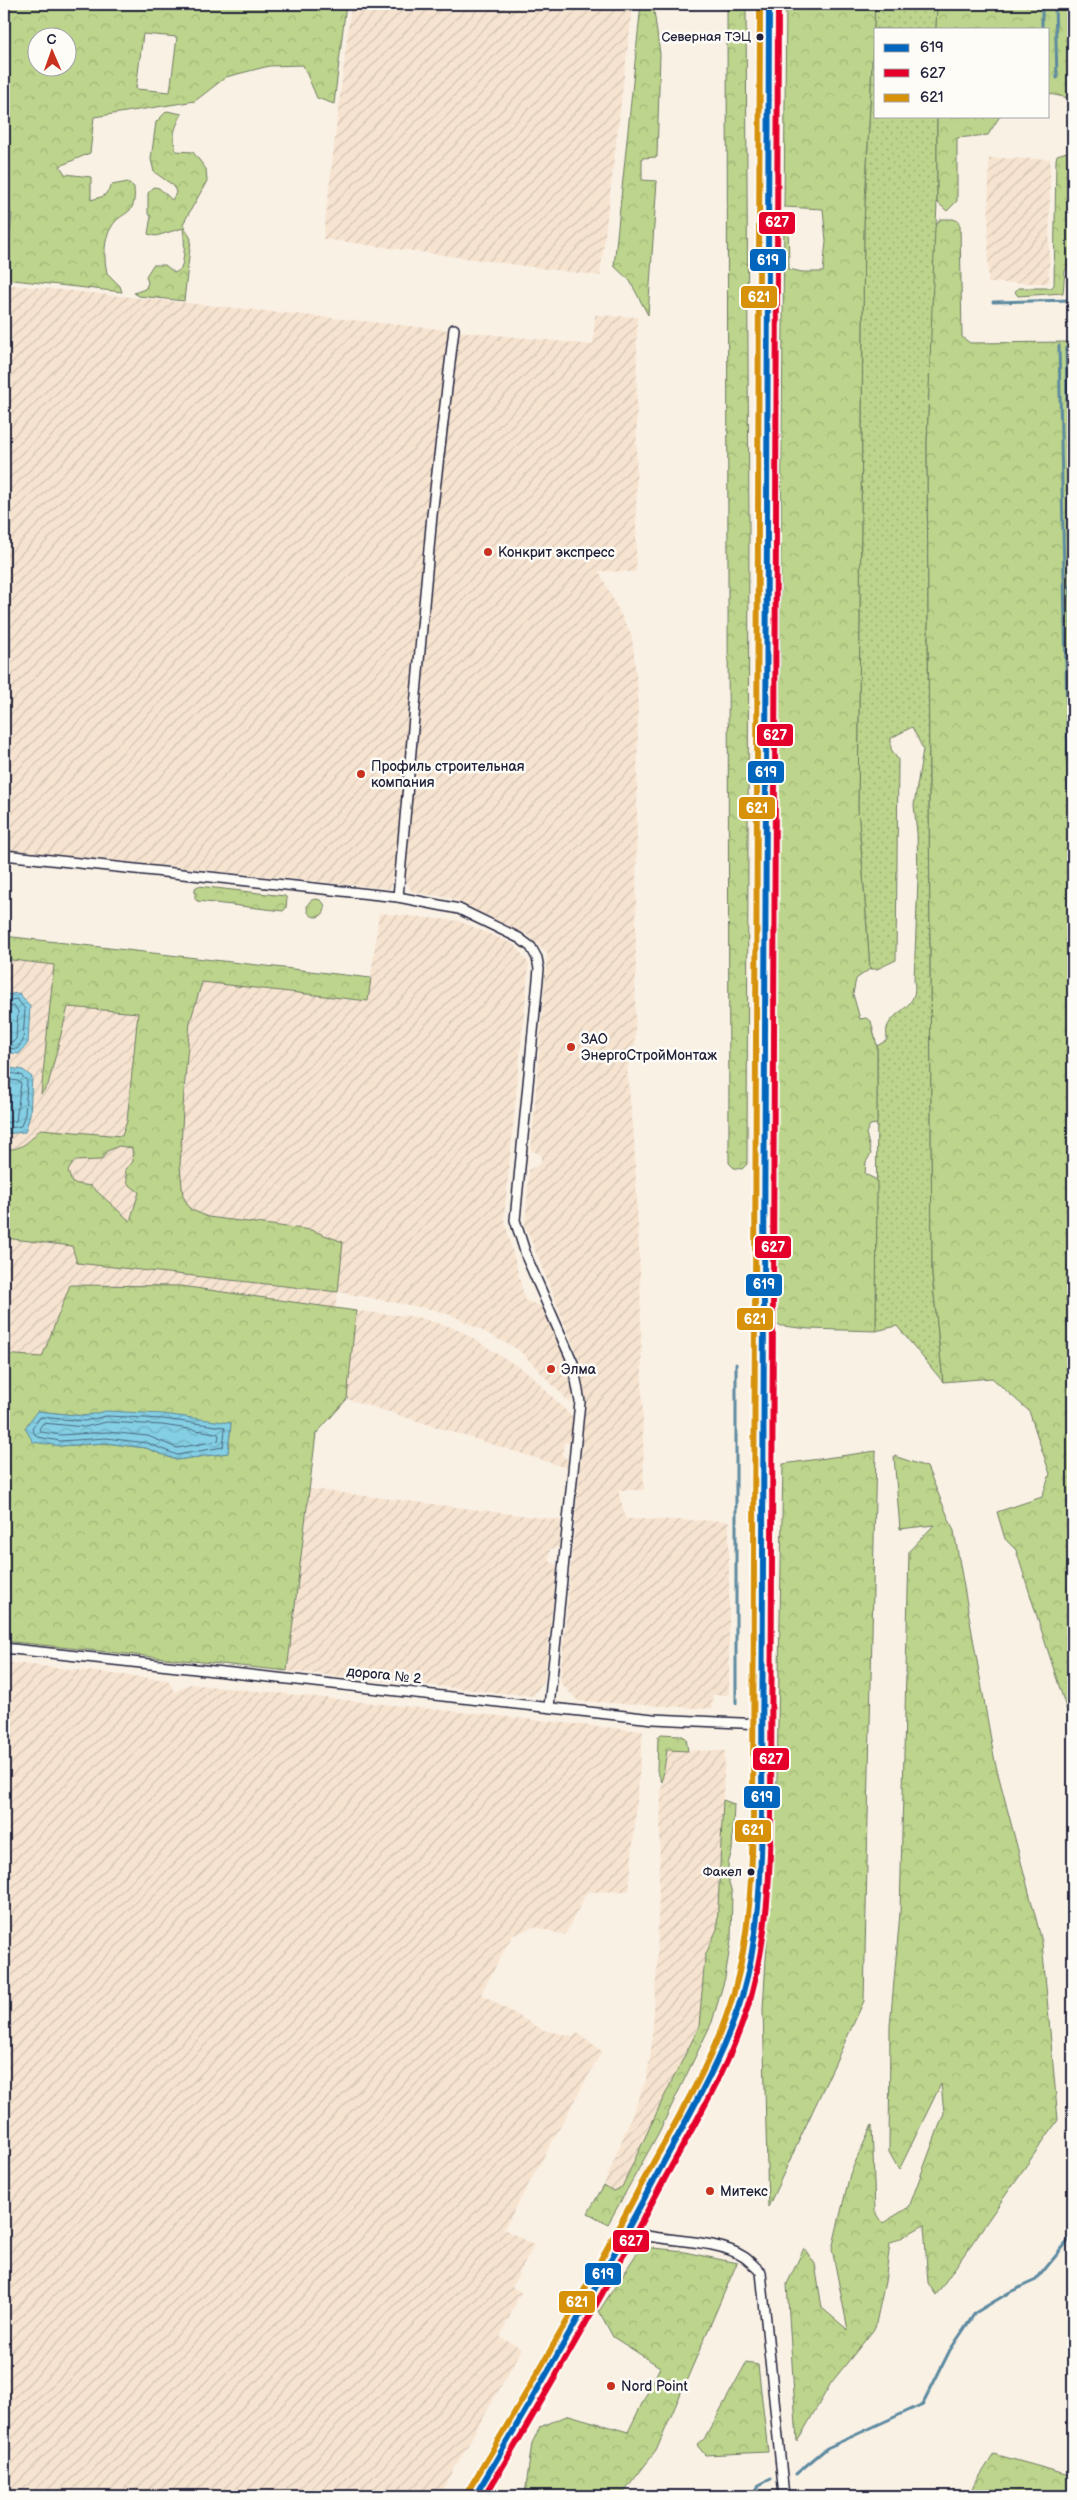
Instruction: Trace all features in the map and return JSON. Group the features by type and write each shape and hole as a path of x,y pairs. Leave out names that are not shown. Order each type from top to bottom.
{"main road":[{"path":"475,2496 522,2418 627,2232 712,2073 733,2020 749,1970 757,1899 762,1724 769,4"}],"street":[{"path":"398,897 432,515 454,329"},
{"path":"4,855 398,897 458,909 519,938 531,947 537,958 539,969 515,1220 527,1258 573,1363 580,1402 549,1707"},
{"name":"дорога № 2","path":"4,1648 653,1719 762,1724"},
{"path":"627,2232 643,2236 724,2247 744,2257 761,2272 784,2496"}],"shaded area":[{"path":"351,4 633,4 600,276 323,239"},
{"path":"989,158 1050,159 1049,283 988,283"},
{"path":"4,284 593,345 595,315 637,317 636,572 599,571 632,637 638,693 635,1047 627,1069 634,1137 640,1273 644,1490 618,1490 626,1519 729,1521 729,1695 713,1695 712,1709 578,1701 560,1682 586,1404 580,1362 525,1225 529,1170 541,1163 541,1155 531,1150 547,953 528,935 451,898 412,892 405,879 392,877 391,889 4,849"},
{"path":"379,913 459,921 515,945 529,964 504,1218 525,1300 544,1308 569,1367 574,1394 570,1403 519,1350 456,1317 435,1310 338,1292 321,1396 4,1361 4,959 368,1001"},
{"path":"356,1311 417,1317 458,1329 530,1374 574,1419 570,1442 564,1443 562,1455 568,1460 567,1468 347,1399"},
{"path":"310,1489 561,1520 559,1547 550,1549 549,1561 557,1565 544,1680 533,1696 287,1671"},
{"path":"4,1662 168,1680 175,1692 189,1684 643,1731 629,1891 587,1892 565,1935 534,1927 512,1936 481,1994 543,2030 573,2036 577,2032 602,2051 504,2229 534,2245 512,2287 521,2292 500,2337 522,2349 439,2496 4,2496"},
{"path":"667,1750 725,1751 717,1929 705,1956 699,2027 622,2187 613,2191 604,2185 646,2080 651,2051 657,1966 661,1792"}],"green space":[{"path":"4,4 346,4 334,104 317,98 303,65 269,66 226,77 195,101 94,117 90,153 60,166 65,174 91,177 91,200 104,196 112,185 128,182 134,187 131,208 112,226 106,243 107,273 120,286 122,292 4,279 4,242 10,233 12,214 4,212","holes":["143,34 177,37 170,92 136,89"]},
{"path":"641,4 653,4 660,54 657,157 642,158 642,180 657,181 648,315 630,281 614,266"},
{"path":"727,4 746,4 749,529 747,1164 742,1169 734,1168 729,1163"},
{"path":"786,4 875,4 864,223 858,808 870,969 856,979 853,994 860,1019 866,1018 871,1021 877,1046 877,1124 870,1125 866,1133 871,1154 866,1162 865,1174 877,1180 876,1331 809,1329 774,1325 784,217 788,219 789,269 802,272 823,272 826,241 823,209 784,207"},
{"path":"875,4 937,4 936,28 874,28 874,118 937,118 937,202 927,443 932,1275 943,1382 897,1326 876,1331 877,1046 887,1040 887,1030 890,1022 910,1003 915,990 918,879 914,805 923,749 912,727 891,738 891,749 898,760 896,960 877,969 870,969 858,808 864,223"},
{"path":"937,4 1073,4 1073,99 1050,94 1050,28 936,28"},
{"path":"167,111 182,114 174,132 176,151 193,152 206,169 207,181 183,224 191,239 184,301 139,296 134,293 145,289 148,283 146,276 153,265 165,265 175,273 181,269 183,259 183,228 156,236 148,234 151,216 148,214 148,193 154,187 159,188 172,200 176,193 174,186 154,172 151,159 156,122"},
{"path":"937,118 999,118 988,135 957,138 957,201 947,211 937,202"},
{"path":"1070,151 1073,152 1073,259 1065,271 1063,293 1018,296 1015,292 1018,288 1051,288 1054,285 1056,160 1057,155"},
{"path":"940,219 953,219 958,221 960,226 962,337 970,343 1073,342 1073,1730 1016,1550 1005,1539 997,1512 1042,1497 1050,1474 1029,1411 992,1378 943,1382 932,1275 927,443 935,227"},
{"path":"198,886 285,896 287,898 286,908 283,911 197,901 195,898 195,888"},
{"path":"316,899 324,904 325,908 320,916 316,917 308,912 307,908 312,900"},
{"path":"4,936 371,978 368,1001 202,982 190,1022 180,1166 183,1196 190,1209 208,1217 311,1230 343,1242 338,1292 77,1263 72,1246 4,1238 4,1149 20,1147 29,1141 40,1129 122,1136 127,1121 138,1013 68,1007 48,1085 41,1094 54,965 4,959","holes":["119,1146 132,1148 133,1162 125,1169 128,1184 139,1192 130,1221 91,1186 72,1183 68,1171 74,1161 101,1160 107,1151"]},
{"path":"70,1285 181,1286 356,1311 347,1399 316,1434 287,1671 4,1641 4,1354 42,1357","holes":["37,1411 84,1416 231,1423 228,1453 176,1460 146,1448 106,1443 60,1446"]},
{"path":"876,1451 864,2001 768,2207 763,2009 777,1776 783,1464"},
{"path":"894,1456 927,1467 954,1531 995,1762 1042,1942 1058,2120 936,2295 928,2283 924,2225 890,2244 885,2282 875,2328 831,2383 797,2442 787,2284 804,2248 815,2264 822,2308 848,2330 832,2249 850,2174 872,2125 875,2211 883,2223 909,2207 944,2113 941,2084 899,2170 889,2152 890,2026 900,1913 909,1551 934,1525 900,1529"},
{"path":"661,1734 680,1735 686,1738 688,1751 667,1750 662,1782 657,1771 658,1737"},
{"path":"723,1800 734,1804 732,1851 728,1864 729,1884 732,1892 731,1940 725,1978 712,2022 658,2134 608,2224 588,2213 604,2185 613,2191 622,2187 699,2027 705,1956 717,1929"},
{"path":"641,2247 675,2250 737,2263 656,2451 621,2496 529,2496 525,2494 532,2443 540,2427 569,2415 628,2432 660,2367 613,2337 599,2311"},
{"path":"746,2363 758,2365 768,2452 705,2455 697,2445 705,2438"},
{"path":"994,2454 1073,2476 1073,2496 967,2496"}],"water":[{"path":"19,993 30,1006 28,1043 19,1054 4,1052 4,995"},
{"path":"4,1067 23,1070 32,1077 30,1115 25,1132 4,1134"},
{"path":"37,1411 84,1416 106,1411 163,1414 231,1423 228,1453 176,1460 146,1448 106,1443 60,1446 33,1442 25,1428"}],"waterway":[{"path":"1042,4 1042,28"},
{"path":"1055,4 1057,78"},
{"path":"993,302 1073,300"},
{"path":"1059,346 1073,987"},
{"path":"1066,348 1073,705"},
{"path":"736,1364 736,1703"},
{"path":"796,2474 827,2448 923,2404 950,2350 975,2313 1010,2292 1036,2280 1073,2235"},
{"path":"750,2496 759,2485 771,2479"}],"transit line":[{"name":"621","path":"468,2491 605,2253 707,2062 734,1992 747,1926 751,1882 753,1816 760,4"},
{"name":"619","path":"475,2496 589,2300 714,2067 742,1996 756,1929 760,1884 762,1816 769,4"},
{"name":"627","path":"485,2496 577,2339 713,2090 734,2044 751,1996 764,1929 770,1862 771,1816 778,4"}],"place":[{"name":"Северная ТЭЦ","path":"760,37"},
{"name":"Конкрит экспресс","path":"488,552"},
{"name":"Профиль строительная компания","path":"361,774"},
{"name":"ЗАО ЭнергоСтройМонтаж","path":"571,1047"},
{"name":"Элма","path":"551,1369"},
{"name":"Факел","path":"751,1872"},
{"name":"Митекс","path":"710,2191"},
{"name":"Nord Point","path":"611,2386"}]}
